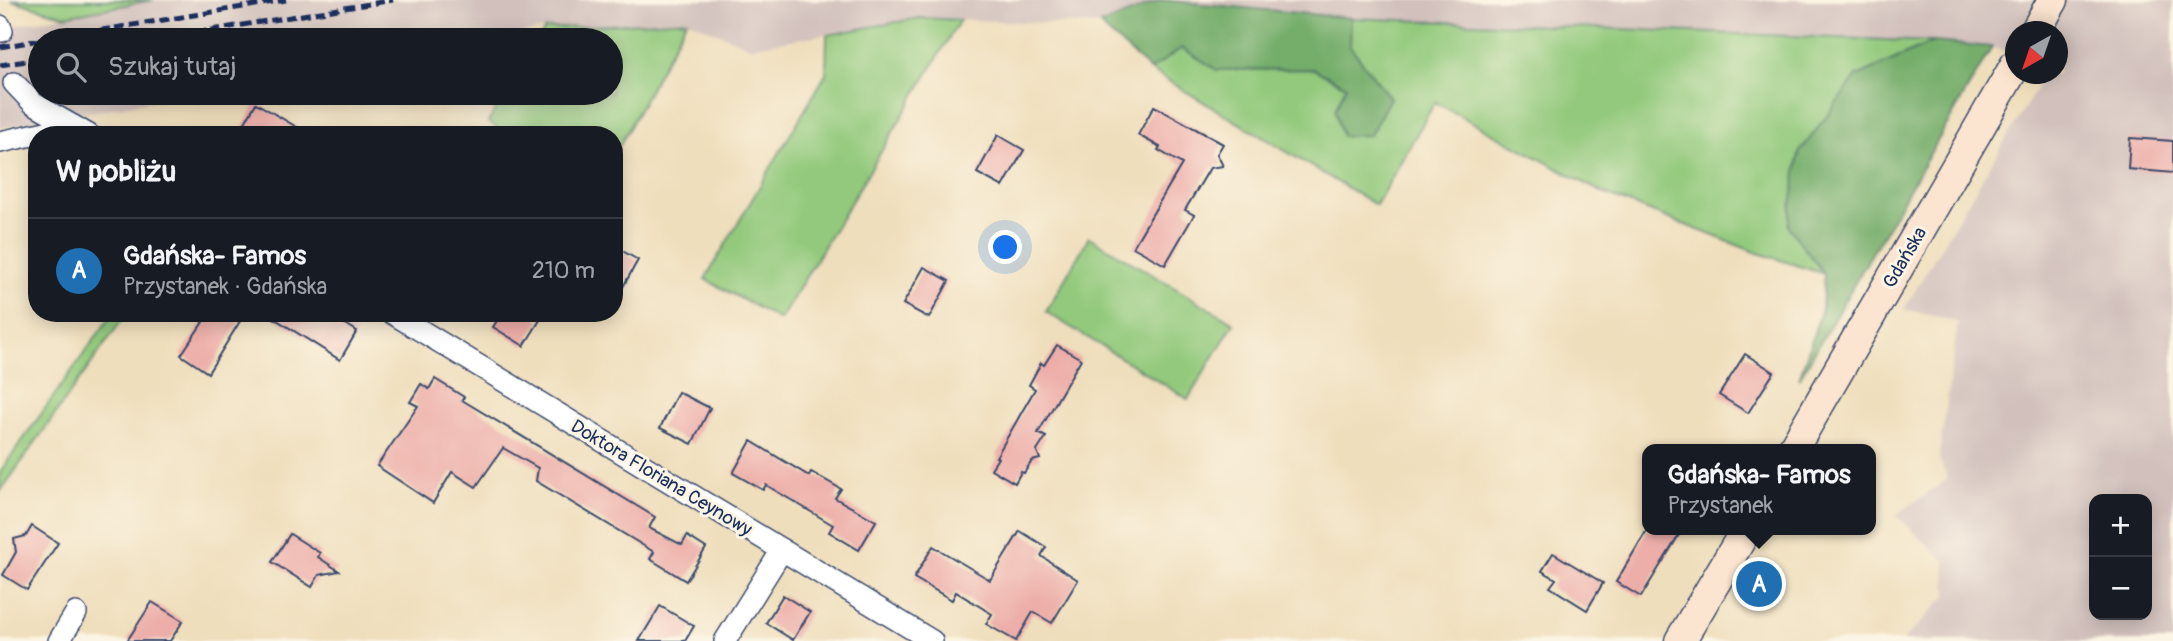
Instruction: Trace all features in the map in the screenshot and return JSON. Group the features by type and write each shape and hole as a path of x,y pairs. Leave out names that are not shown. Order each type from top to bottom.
{"main road":[{"path":"2041,21 2053,0"},
{"name":"Gdańska","path":"1796,444 2005,81"},
{"path":"1680,641 1743,535"}],"street":[{"path":"14,83 28,98"},
{"path":"37,105 74,126"},
{"path":"0,142 28,138"},
{"name":"Doktora Floriana Ceynowy","path":"407,322 932,641"},
{"path":"725,641 782,550"},
{"path":"59,641 76,613"}],"shaded area":[{"path":"153,0 1160,0 1100,25 919,18 750,47 687,20 561,28 28,28 28,105 129,105 0,128 0,28"},
{"path":"1169,0 2173,0 2173,641 1903,641 1947,595 1945,561 1896,515 1948,479 1939,458 1958,322 1904,309 2039,84 2068,84 2068,21 2005,21 2005,51 1992,47 1933,42 1351,18"}],"green space":[{"path":"11,0 153,0 65,16"},
{"path":"1160,0 1351,18 1350,46 1390,98 1370,135 1342,136 1335,110 1346,86 1314,69 1217,70 1182,48 1150,70 1100,25"},
{"path":"919,18 960,20 780,320 705,279 826,74 827,35"},
{"path":"1351,18 1933,42 1857,76 1788,226 1824,274 1755,252 1603,193 1435,102 1376,205 1150,70 1182,48 1217,70 1314,69 1346,86 1335,110 1390,98 1350,46"},
{"path":"687,20 623,139 623,126 494,126 488,122 499,105 623,105 623,28 561,28"},
{"path":"1933,42 1992,47 1799,379 1822,308 1824,274 1788,226 1799,153 1857,76"},
{"path":"1089,237 1234,323 1188,399 1046,312"},
{"path":"107,322 121,322 0,492 0,472"}],"building":[{"path":"255,105 259,105 295,126 243,126"},
{"path":"1154,106 1223,144 1217,154 1223,166 1210,168 1185,210 1194,215 1165,265 1133,247 1182,164 1138,135"},
{"path":"998,135 1024,150 1003,187 977,173"},
{"path":"2130,138 2173,141 2173,173 2128,169"},
{"path":"623,251 638,260 623,287"},
{"path":"924,267 949,281 929,318 903,304"},
{"path":"203,322 239,322 208,373 181,355"},
{"path":"280,322 342,322 357,331 340,360"},
{"path":"496,322 539,322 524,346 493,327"},
{"path":"1057,345 1081,359 1038,433 1046,437 1037,451 1040,459 1032,461 1015,483 991,469 1035,389 1029,385 1041,363 1044,365"},
{"path":"1745,354 1774,372 1748,413 1719,395"},
{"path":"435,379 464,397 462,400 655,517 649,528 682,545 687,536 706,548 686,581 650,559 654,552 536,481 538,468 503,448 476,487 452,472 433,503 377,466 418,406 410,402 421,384 429,389"},
{"path":"678,392 710,408 692,444 660,428"},
{"path":"751,441 809,476 811,472 841,489 835,498 876,521 859,550 829,532 833,525 766,485 763,490 733,473"},
{"path":"32,526 58,543 27,590 3,575 16,552 14,539 26,536"},
{"path":"1020,531 1046,547 1041,556 1078,580 1052,623 1033,612 1016,641 986,624 992,614 956,592 952,600 914,578 933,546 990,580"},
{"path":"290,534 320,553 318,557 339,571 319,575 312,587 272,562"},
{"path":"1644,535 1679,535 1641,597 1616,582"},
{"path":"1553,553 1603,583 1587,610 1550,587 1556,579 1542,571"},
{"path":"783,595 810,612 793,640 766,623"},
{"path":"152,602 183,621 170,641 127,641"},
{"path":"660,606 694,626 685,641 639,641"}],"railway":[{"path":"114,28 286,0"},
{"path":"224,28 393,0"},
{"path":"0,47 28,42"},
{"path":"0,65 28,61"}],"place":[{"name":"Gdańska- Famos","path":"1759,584"}]}
